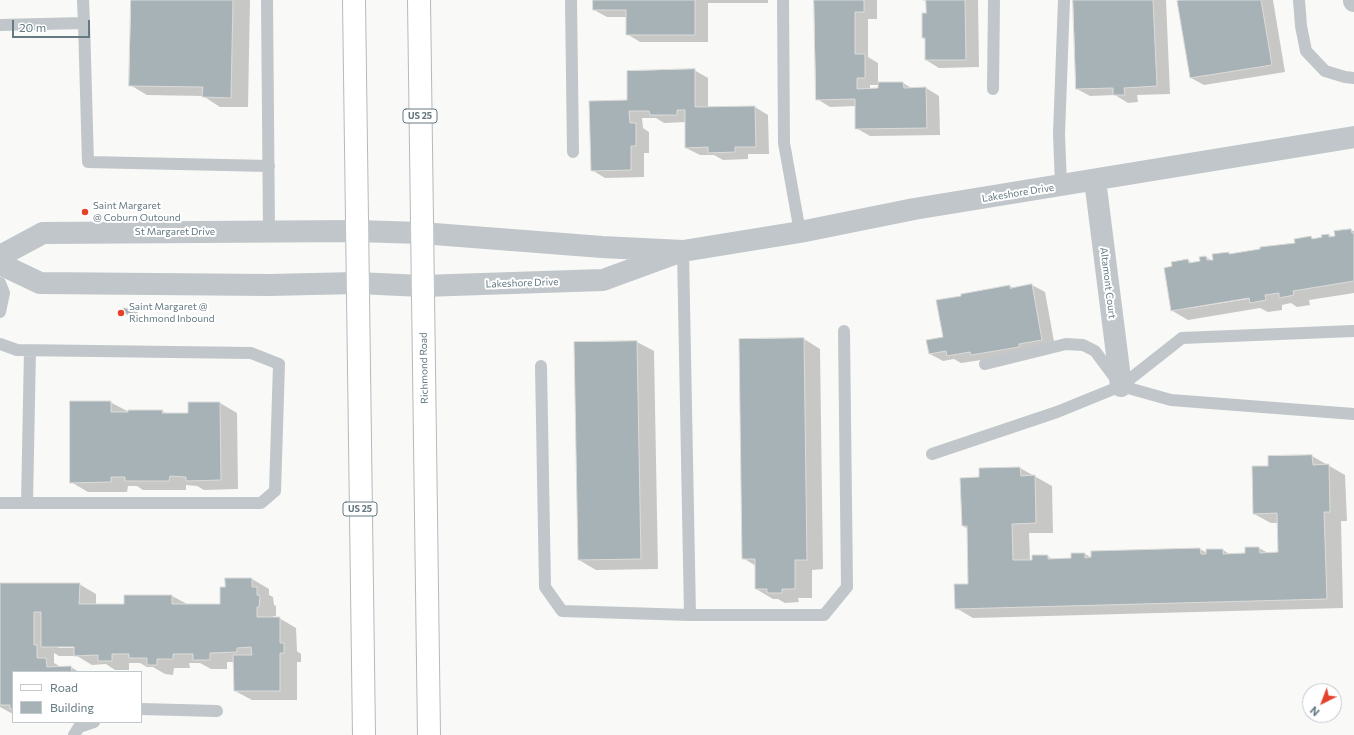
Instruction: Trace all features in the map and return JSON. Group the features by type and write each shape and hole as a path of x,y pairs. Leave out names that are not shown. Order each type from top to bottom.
{"main road":[{"name":"US 25","path":"354,0 364,735"},
{"name":"Richmond Road","path":"419,0 429,735"}],"street":[{"name":"Lakeshore Drive","path":"357,283 422,286 603,280 683,251 800,232 914,209 1354,137"},
{"name":"Altamont Court","path":"1095,180 1121,386"},
{"name":"St Margaret Drive","path":"0,256 43,232 356,231"},
{"name":"Lakeshore Drive","path":"356,231 421,233 683,251"},
{"path":"0,264 40,283 269,285 357,283"}],"lane":[{"path":"83,0 88,162 269,166"},
{"path":"267,0 269,232"},
{"path":"571,0 572,152"},
{"path":"783,0 784,143 800,232"},
{"path":"993,89 994,0"},
{"path":"1061,186 1059,134 1064,0"},
{"path":"1299,0 1301,26 1306,51 1325,71 1354,78"},
{"path":"0,25 84,23"},
{"path":"683,251 690,615"},
{"path":"0,283 4,293 0,312"},
{"path":"541,366 545,587 562,611 690,615 824,615 847,587 844,332"},
{"path":"932,454 1057,412 1121,386 1182,338 1353,332"},
{"path":"0,344 17,350 252,353 279,364 275,492 262,503 0,503"},
{"path":"985,364 1066,344 1083,345 1094,351 1121,386 1171,400 1354,414"},
{"path":"27,503 30,350"},
{"path":"142,709 217,711"},
{"path":"74,735 79,727 91,723"}],"building":[{"path":"131,0 233,0 231,98 202,97 203,87 129,86"},
{"path":"593,0 695,0 695,35 626,35 626,10 593,10"},
{"path":"814,0 864,0 864,12 855,12 855,54 865,54 865,78 857,78 857,89 878,88 878,82 903,82 904,88 926,87 927,128 855,129 855,99 816,100"},
{"path":"926,0 965,0 966,60 925,60 925,38 922,38 922,13 926,13"},
{"path":"1073,0 1153,0 1157,86 1124,88 1125,95 1113,95 1113,88 1076,89"},
{"path":"1261,0 1272,65 1190,78 1177,1"},
{"path":"695,69 695,107 755,106 756,147 735,147 735,152 708,153 708,147 685,148 685,110 677,110 677,115 650,115 649,111 629,111 630,123 636,123 636,146 631,146 631,170 591,171 589,101 627,100 627,71"},
{"path":"1351,229 1352,233 1354,233 1354,281 1293,291 1294,295 1279,298 1279,293 1265,295 1266,300 1250,303 1249,298 1171,311 1164,268 1172,266 1171,262 1188,259 1189,263 1200,261 1199,257 1206,256 1207,260 1213,260 1212,254 1229,252 1229,254 1260,249 1260,247 1295,243 1294,239 1311,236 1312,239 1322,237 1321,235 1329,234 1329,237 1335,236 1334,231"},
{"path":"1032,284 1042,340 1019,344 1019,347 971,355 970,352 947,356 946,351 929,354 926,340 943,337 936,300 1010,285 1010,288"},
{"path":"123,308 134,309 133,314 123,314"},
{"path":"804,338 807,560 795,560 795,589 782,589 782,593 767,593 767,589 755,589 755,559 742,559 739,339"},
{"path":"637,341 641,559 578,560 574,342"},
{"path":"70,401 111,401 111,412 128,412 128,410 163,410 162,413 188,413 188,402 220,402 221,480 186,481 186,477 170,476 169,481 125,481 125,477 111,477 111,482 70,483"},
{"path":"1312,455 1313,465 1329,464 1330,512 1324,512 1327,599 955,609 954,584 968,584 967,526 962,526 960,478 979,477 979,468 1020,467 1021,476 1035,475 1036,523 1012,524 1013,560 1032,560 1032,555 1048,555 1048,559 1071,558 1071,553 1085,553 1085,558 1091,557 1091,551 1200,548 1201,554 1206,554 1206,549 1223,549 1223,554 1245,553 1245,547 1259,547 1260,553 1278,552 1277,513 1253,514 1252,466 1268,466 1268,456"},
{"path":"225,578 252,578 252,587 257,587 257,595 260,596 259,607 257,607 257,617 280,617 280,643 284,643 284,653 280,653 280,691 234,691 233,655 252,655 251,647 237,648 237,652 210,653 210,660 193,660 193,654 173,654 173,659 157,659 157,665 147,665 147,658 129,658 129,654 112,654 112,661 98,661 98,655 74,656 74,647 41,647 41,612 34,612 34,645 37,645 37,658 46,658 47,667 71,666 72,671 12,671 12,709 10,709 10,705 0,705 0,583 80,583 79,604 124,604 124,595 172,595 172,604 220,604 220,587 225,587"}],"place":[{"name":"Saint Margaret @ Coburn Outound","path":"85,212"},
{"name":"Saint Margaret @ Richmond Inbound","path":"121,313"}]}
